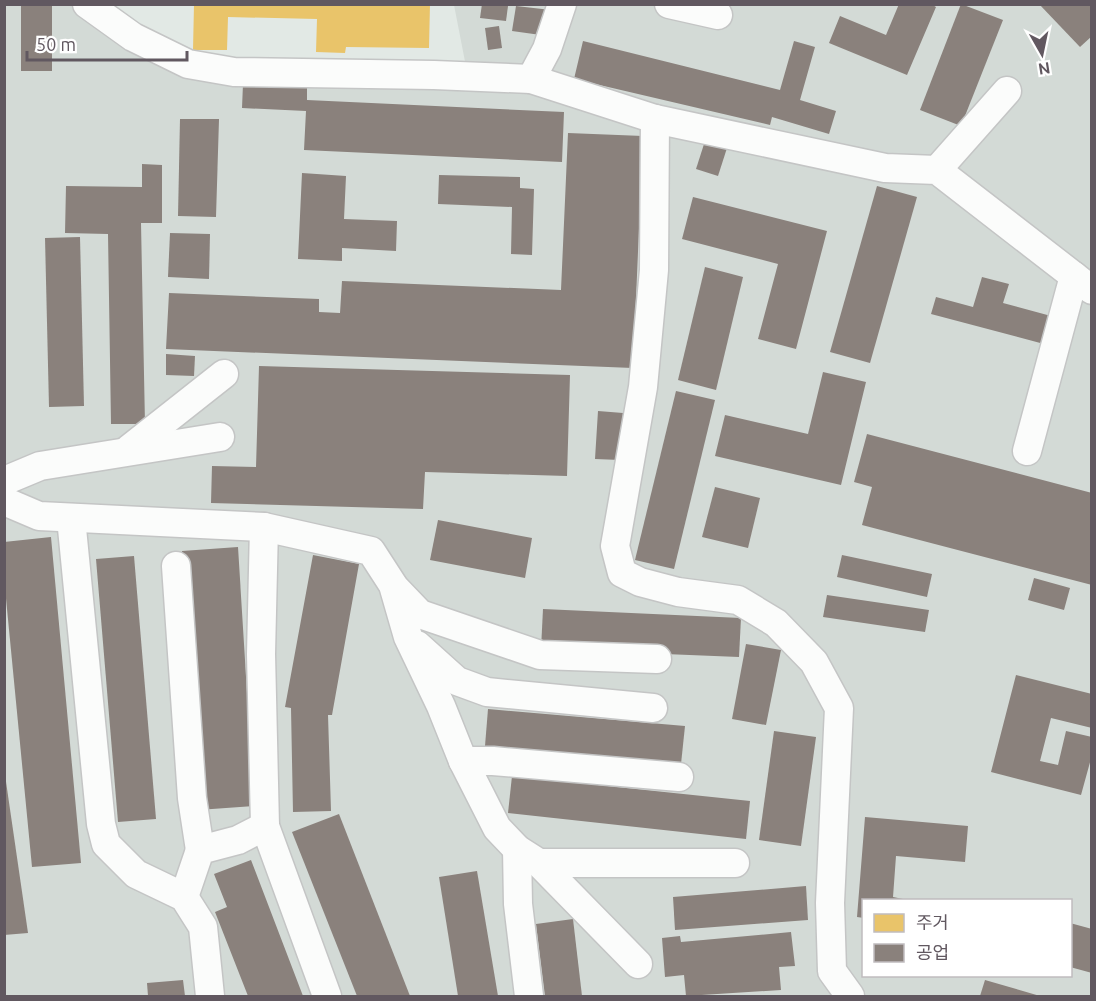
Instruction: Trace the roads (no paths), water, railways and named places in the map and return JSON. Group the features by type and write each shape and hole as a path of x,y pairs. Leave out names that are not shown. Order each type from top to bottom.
{"street":[{"path":"87,4 133,38 188,64 234,72 531,79 655,119 885,168 937,170 1083,283 1027,452"},
{"path":"531,79 547,49 562,4"},
{"path":"669,4 718,15"},
{"path":"937,170 1007,91"},
{"path":"655,119 654,270 643,387 615,546 622,573 640,582 678,592 738,600 776,623 814,662 839,708 830,903 832,970 850,996"},
{"path":"125,452 175,415 224,374"},
{"path":"4,481 40,466 220,437"},
{"path":"4,501 39,516 264,527 371,551 393,585 420,614 540,655 657,659"},
{"path":"71,518 100,824 106,844 136,874 184,897 203,927 210,996"},
{"path":"264,527 261,654 266,826 327,996"},
{"path":"176,566 192,798 200,850 184,897"},
{"path":"393,585 408,637 441,706 462,761 497,828 638,964"},
{"path":"408,637 457,681 487,692 653,708"},
{"path":"462,761 493,761 679,777"},
{"path":"200,850 238,840 266,826"},
{"path":"528,856 735,863"},
{"path":"528,856 518,904 529,996"}]}
